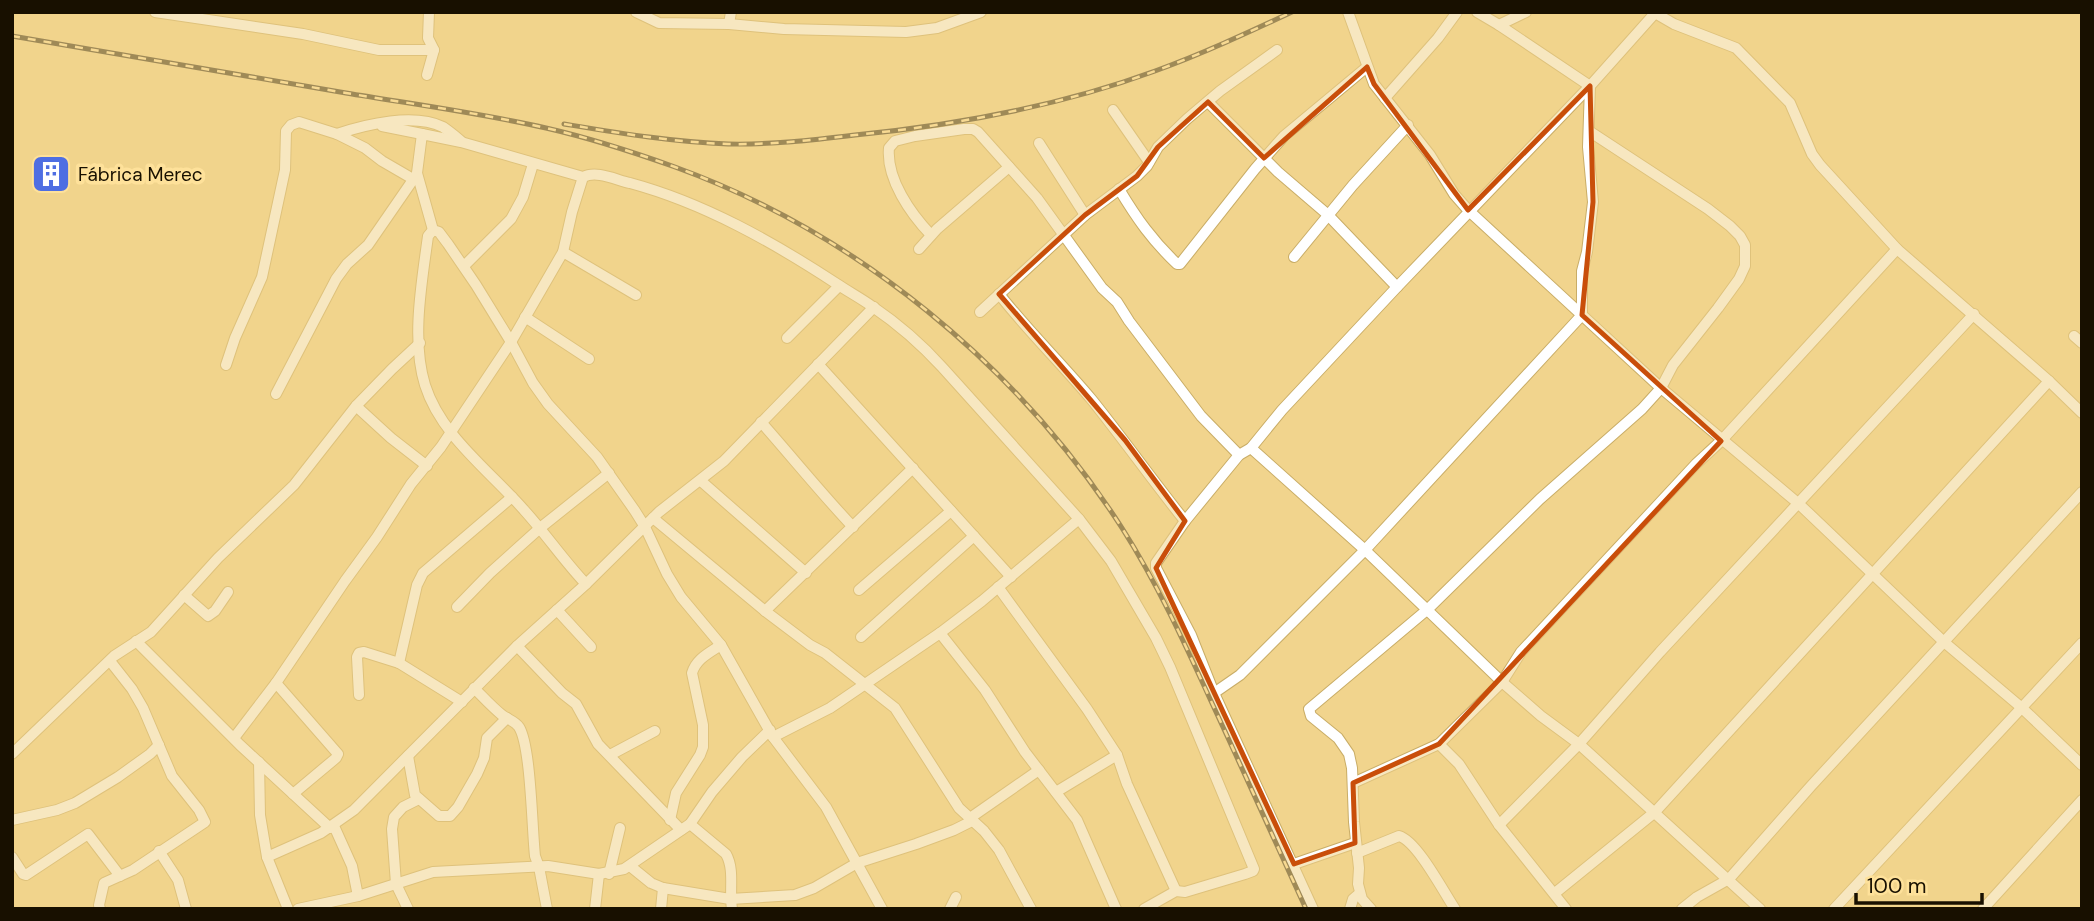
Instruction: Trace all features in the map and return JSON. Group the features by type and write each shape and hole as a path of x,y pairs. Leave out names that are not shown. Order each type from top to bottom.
{"street":[{"path":"155,12 303,34 379,50 434,50"},
{"path":"427,75 434,50 428,38 429,12"},
{"path":"729,24 731,12"},
{"path":"642,14 659,23 684,25 729,24 784,29 906,32 937,28 981,12"},
{"path":"1348,12 1370,78 1408,125 1454,194 1468,210 1661,388 1798,503 1944,642 2022,708 2082,765"},
{"path":"1385,98 1438,38 1457,12"},
{"path":"1477,12 1590,86"},
{"path":"1499,25 1526,12"},
{"path":"1313,909 1214,693 1191,635 1156,568 1156,563 1185,521 1239,455 1251,448 1282,410 1396,287 1590,86 1656,13 1674,24 1736,48 1790,103 1819,165 1898,248 2082,413"},
{"path":"980,312 1084,215 1137,176 1157,147 1187,119 1277,50"},
{"path":"1119,189 1153,241 1180,264 1284,136 1367,67"},
{"path":"1214,693 1240,675 1365,550 1582,315 1582,271 1593,202 1588,147 1590,86"},
{"path":"1208,102 1327,215 1396,287"},
{"path":"1113,110 1149,162"},
{"path":"337,134 372,124 398,121 437,125 461,142"},
{"path":"226,365 262,276 285,170 286,131 291,125 299,122 337,134 365,148 382,162 415,176 433,230"},
{"path":"372,124 461,142 583,177 600,175 653,190 704,209 793,255 874,307 926,349 1079,519 1111,561 1156,639 1254,869 1185,892 1176,891 1144,909"},
{"path":"1294,257 1327,215 1408,125"},
{"path":"931,235 900,193 888,152 893,142 915,136 973,129 1037,198 1102,288 1117,302 1201,416 1239,455"},
{"path":"1371,909 1360,893 1349,754 1344,745 1311,716 1310,709 1428,609 1540,499 1642,409 1661,388 1673,365 1739,279 1746,260 1745,245 1730,226 1589,131"},
{"path":"276,394 336,279 347,264 368,245 415,176 422,134"},
{"path":"1039,143 1084,215"},
{"path":"464,266 511,219 523,197 533,164"},
{"path":"919,248 1009,167"},
{"path":"234,738 276,683 511,342 563,252 583,177"},
{"path":"433,230 439,232 464,266 533,383 609,473 645,527 681,597 721,645 771,733 826,807 882,909"},
{"path":"433,230 428,236 419,343 424,383 432,404 450,432 540,528 586,584"},
{"path":"1353,783 1440,744 1502,682 1521,652 1898,248"},
{"path":"563,252 636,295"},
{"path":"787,338 839,286"},
{"path":"999,294 1125,440 1185,521"},
{"path":"267,857 332,827 355,810 517,646 586,584 653,518 731,454 874,307"},
{"path":"1499,825 1579,744 1660,652 1973,314"},
{"path":"525,317 589,359"},
{"path":"12,754 110,661 136,640 151,632 218,558 294,485 356,406 419,343"},
{"path":"818,364 1011,576"},
{"path":"1555,893 1655,812 2049,381"},
{"path":"356,406 427,466"},
{"path":"761,422 853,527"},
{"path":"1251,448 1365,550 1502,682 1579,744 1760,909"},
{"path":"765,611 913,468"},
{"path":"457,607 489,573 540,528 609,473"},
{"path":"701,481 806,573"},
{"path":"1682,909 1696,897 1729,879 2082,492"},
{"path":"399,663 422,573 512,497"},
{"path":"859,590 951,511"},
{"path":"653,518 765,611 895,708 949,793 999,850 1031,909"},
{"path":"298,909 358,896 433,872 561,867 604,874 630,866 685,827 742,757 771,733 830,708 940,633 1079,519"},
{"path":"861,637 974,536"},
{"path":"998,587 1087,709 1116,755 1176,891"},
{"path":"184,595 208,615 215,611 228,592"},
{"path":"557,610 591,647"},
{"path":"940,633 985,690 1077,821 1116,909"},
{"path":"136,640 259,762 332,827 352,866 358,896"},
{"path":"1834,909 2082,643"},
{"path":"670,820 676,793 701,755 703,747 703,725 692,669 721,645"},
{"path":"517,646 576,704 598,744 670,820 726,854 729,860 731,904"},
{"path":"359,695 356,663 359,653 364,652 399,663 461,702"},
{"path":"100,909 104,883 133,870 205,822 199,810 172,776 143,708 110,661"},
{"path":"276,683 338,754 293,794"},
{"path":"474,688 519,727 522,736 535,856 547,909"},
{"path":"408,757 412,787 419,799 439,816 450,816 477,774 484,758 487,738 507,718"},
{"path":"610,755 655,731"},
{"path":"1440,744 1459,764 1499,825 1566,909"},
{"path":"12,820 75,803 118,777 159,745"},
{"path":"1056,792 1116,755"},
{"path":"259,762 260,815 267,857 288,909"},
{"path":"630,866 651,883 663,888 731,904 803,893 857,863 929,840 971,820 1039,770"},
{"path":"408,909 396,884 392,829 394,817 403,807 419,799"},
{"path":"1983,909 2082,800"},
{"path":"595,909 604,874 621,828"},
{"path":"12,857 26,875 88,834 120,876"},
{"path":"1294,864 1399,836 1405,837 1416,849 1455,909"},
{"path":"159,851 178,880 186,909"},
{"path":"661,909 663,888"},
{"path":"1350,909 1353,900 1360,893"},
{"path":"950,909 956,897"}],"highlighted area":[{"path":"1367,67 1374,84 1468,210 1590,86 1593,202 1582,315 1721,441 1439,744 1353,783 1355,843 1294,864 1156,568 1185,521 1125,440 999,294 1085,215 1137,176 1158,147 1208,102 1264,158"}],"railway":[{"path":"564,124 666,139 744,144 931,126 1045,104 1119,83 1190,58 1292,12"},
{"path":"12,36 471,113 579,136 675,167 742,195 807,228 869,268 928,312 983,360 1034,413 1080,469 1122,528 1180,635 1306,909"}],"place":[{"name":"Fábrica Merec","path":"51,174"}]}
